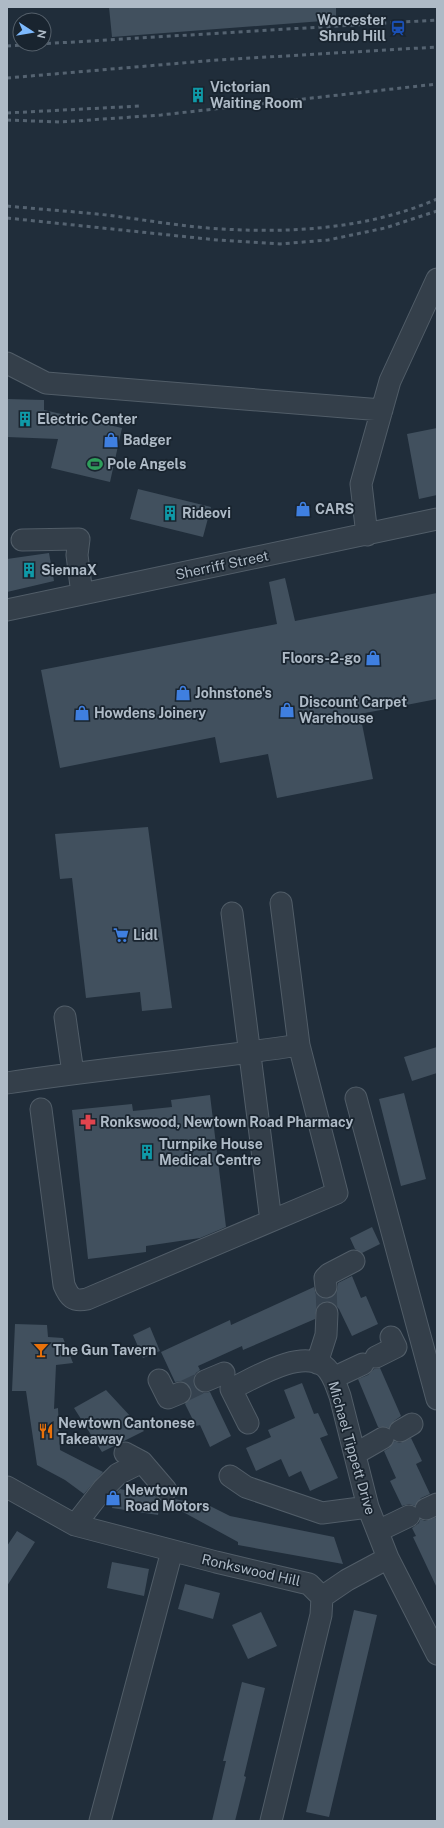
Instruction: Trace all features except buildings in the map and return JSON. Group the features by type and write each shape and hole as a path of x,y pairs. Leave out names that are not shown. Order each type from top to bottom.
{"street":[{"path":"366,535 362,484 390,381 437,279"},
{"path":"7,363 46,383 382,410"},
{"name":"Sherriff Street","path":"7,610 437,520"},
{"path":"22,540 79,539 77,555 82,594"},
{"path":"41,1109 64,1285 72,1298 78,1301 87,1299 337,1193 298,1045 281,903"},
{"path":"232,913 271,1221"},
{"path":"65,1017 73,1073"},
{"path":"7,1082 250,1053 298,1045"},
{"path":"356,1098 437,1399"},
{"path":"326,1287 325,1278 329,1274 354,1261"},
{"path":"248,1423 221,1379 302,1360 317,1363 326,1335 327,1313"},
{"path":"333,1378 396,1347 391,1337"},
{"name":"Michael Tippett Drive","path":"317,1363 325,1367 333,1378 355,1454 368,1507 388,1558 437,1654"},
{"path":"159,1380 168,1398 180,1393"},
{"path":"355,1454 398,1431"},
{"path":"75,1525 103,1489 134,1457 166,1490"},
{"path":"230,1476 246,1487 322,1513 368,1507"},
{"name":"Ronkswood Hill","path":"7,1487 75,1525 172,1551 308,1584 322,1597"},
{"path":"378,1531 424,1510"},
{"path":"100,1821 172,1551"},
{"path":"270,1821 321,1616 322,1597 347,1580 388,1558"}],"tunnel":[{"path":"326,1287 327,1313"},
{"path":"180,1393 205,1381"}],"railway":[{"path":"7,46 437,20"},
{"path":"7,78 217,60 437,47"},
{"path":"7,120 61,122 161,115 437,84"},
{"path":"7,113 141,106"},
{"path":"7,206 97,214 194,227 237,230 296,230 354,223 382,217 437,199"},
{"path":"7,218 217,240 280,244 328,240 385,228 437,211"}],"place":[{"name":"Worcester Shrub Hill","path":"398,28"},
{"name":"Victorian Waiting Room","path":"198,95"},
{"name":"Electric Center","path":"25,419"},
{"name":"Badger","path":"111,440"},
{"name":"Pole Angels","path":"95,464"},
{"name":"CARS","path":"303,509"},
{"name":"Rideovi","path":"170,513"},
{"name":"SiennaX","path":"29,570"},
{"name":"Floors-2-go","path":"373,658"},
{"name":"Johnstone's","path":"183,693"},
{"name":"Discount Carpet Warehouse","path":"287,710"},
{"name":"Howdens Joinery","path":"82,713"},
{"name":"Lidl","path":"121,935"},
{"name":"Ronkswood, Newtown Road Pharmacy","path":"88,1122"},
{"name":"Turnpike House Medical Centre","path":"147,1152"},
{"name":"The Gun Tavern","path":"41,1350"},
{"name":"Newtown Cantonese Takeaway","path":"46,1431"},
{"name":"Newtown Road Motors","path":"113,1498"}]}
